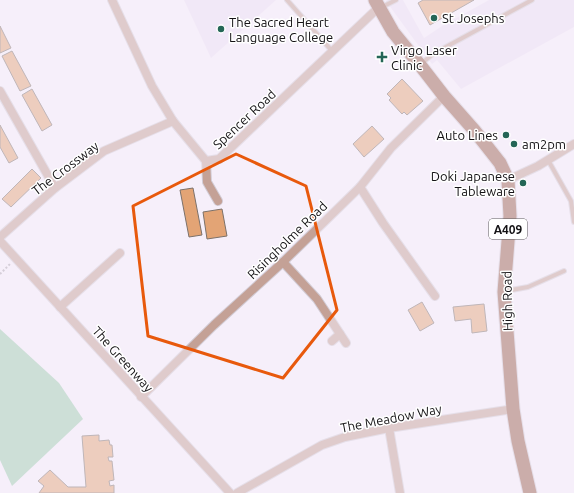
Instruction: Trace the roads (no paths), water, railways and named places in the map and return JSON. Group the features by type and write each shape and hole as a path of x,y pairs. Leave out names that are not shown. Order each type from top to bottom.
{"main road":[{"name":"High Road","path":"378,5 393,32 500,163 508,180 510,216 504,292 513,409 518,440 530,493"}],"street":[{"name":"Spencer Road","path":"112,0 152,86 173,120 206,161 219,159 333,51 378,5"},
{"path":"0,90 55,188"},
{"name":"Risingholme Road","path":"142,397 214,325 283,262 360,187 391,148 444,96"},
{"name":"The Crossway","path":"0,237 55,188 104,151 173,120"},
{"path":"508,180 574,144"},
{"path":"206,161 207,182 218,200"},
{"path":"360,187 435,296"},
{"name":"The Greenway","path":"0,241 230,493"},
{"path":"60,307 120,253"},
{"path":"283,262 317,299 346,343"},
{"path":"332,341 340,334"},
{"name":"The Meadow Way","path":"237,493 322,445 345,437 389,428 513,409"},
{"path":"389,428 400,493"}],"lane":[{"path":"287,0 333,51"},
{"path":"378,5 396,0"},
{"path":"420,65 433,54 532,0"},
{"path":"547,160 571,201 574,222"},
{"path":"504,292 528,288 564,271"}],"place":[{"name":"St Josephs","path":"434,18"},
{"name":"The Sacred Heart Language College","path":"221,29"},
{"name":"Virgo Laser Clinic","path":"382,57"},
{"name":"Auto Lines","path":"506,135"},
{"name":"am2pm","path":"514,144"},
{"name":"Doki Japanese Tableware","path":"523,183"}]}
